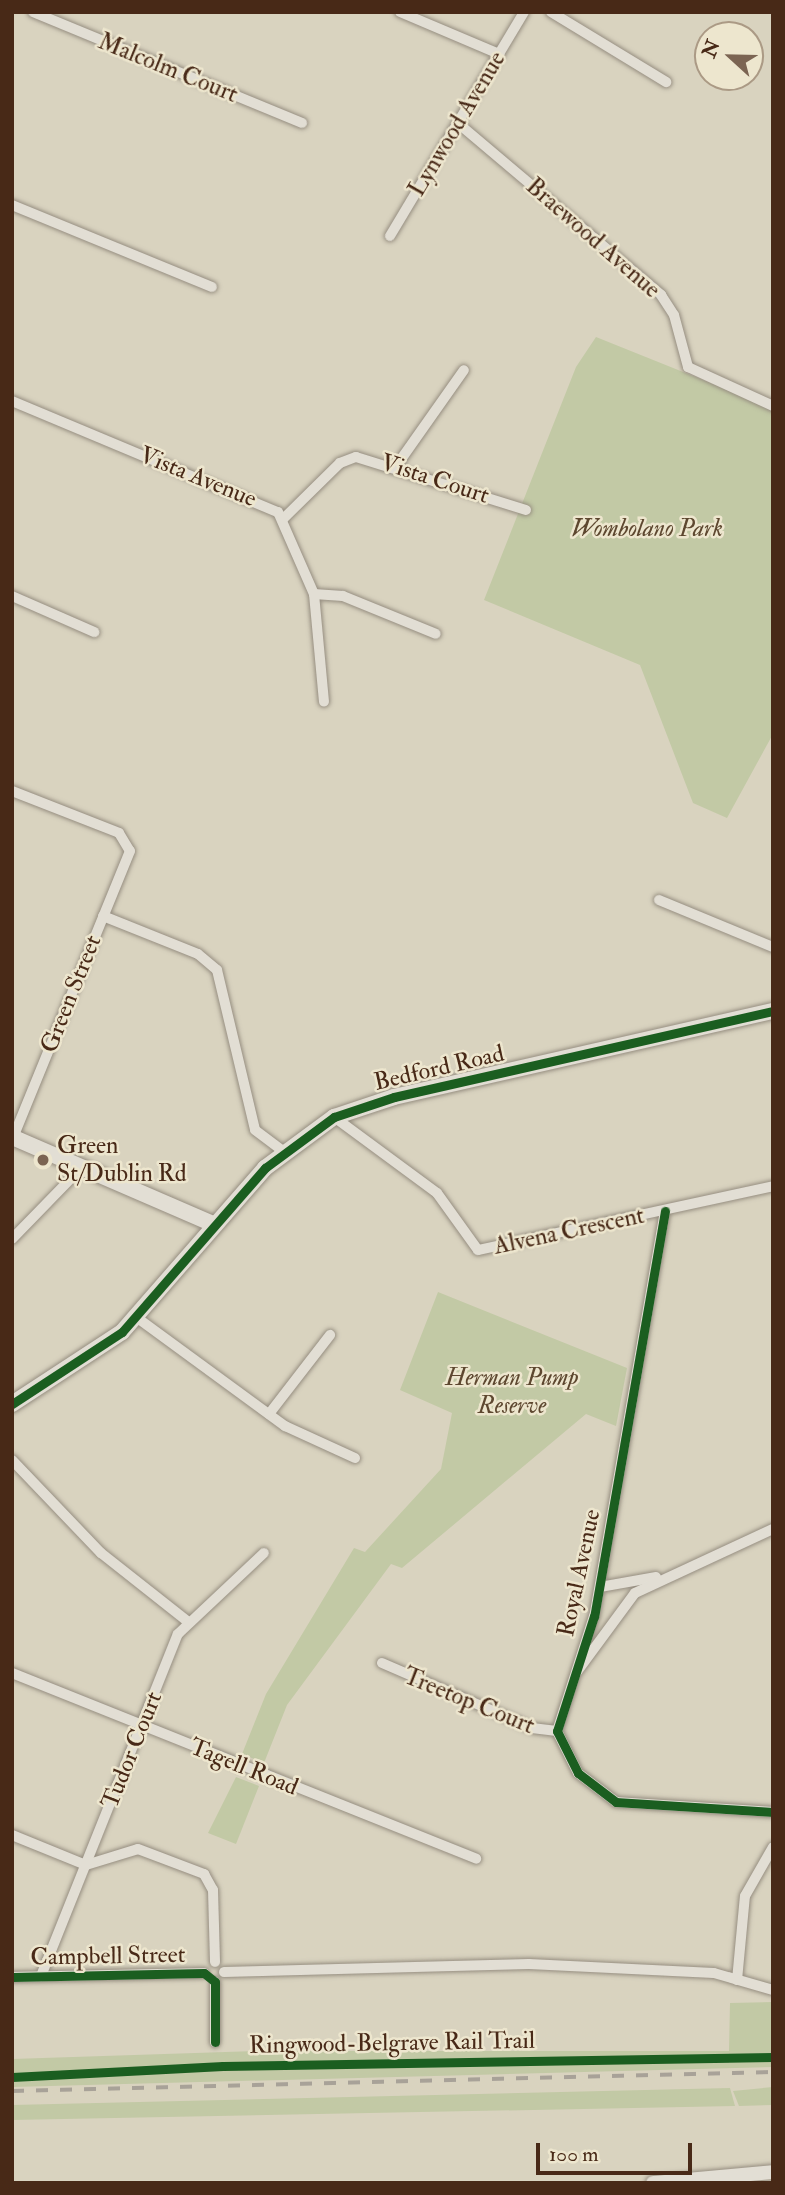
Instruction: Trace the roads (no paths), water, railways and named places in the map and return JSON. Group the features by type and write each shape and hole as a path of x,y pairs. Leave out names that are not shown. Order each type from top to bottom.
{"main road":[{"name":"Bedford Road","path":"12,1404 103,1348 136,1317 283,1151 334,1117 394,1097 773,1011"},
{"path":"13,1137 215,1225"}],"street":[{"name":"Malcolm Court","path":"33,12 302,123"},
{"path":"400,12 499,54"},
{"name":"Lynwood Avenue","path":"390,236 524,12"},
{"path":"551,12 666,82"},
{"name":"Braewood Avenue","path":"459,124 661,295 674,315 688,367 773,406"},
{"path":"12,205 212,287"},
{"path":"397,465 464,370"},
{"name":"Vista Avenue","path":"12,401 271,507 283,519 314,594 324,702"},
{"name":"Vista Court","path":"283,519 348,459 397,465 526,510"},
{"path":"314,594 343,596 436,634"},
{"path":"12,596 94,632"},
{"name":"Green Street","path":"12,791 119,833 130,851 13,1137"},
{"path":"659,900 773,947"},
{"path":"103,916 198,954 217,970 255,1130 283,1151"},
{"name":"Alvena Crescent","path":"334,1117 437,1193 478,1250 773,1186"},
{"path":"12,1239 83,1166"},
{"name":"Royal Avenue","path":"557,1731 600,1587 664,1211"},
{"path":"136,1317 269,1414 355,1458"},
{"path":"269,1414 330,1335"},
{"path":"12,1460 101,1553 187,1621"},
{"path":"600,1587 666,1574 773,1530"},
{"name":"Tudor Court","path":"41,1976 187,1621 264,1553"},
{"path":"573,1676 615,1613 666,1574"},
{"name":"Treetop Court","path":"383,1663 537,1730 557,1731"},
{"name":"Tagell Road","path":"12,1674 476,1859"},
{"path":"557,1731 578,1773 616,1802 773,1812"},
{"path":"12,1835 86,1865 138,1849 204,1874 213,1890 215,1962 224,1972"},
{"path":"737,1980 745,1896 773,1847"},
{"path":"215,1962 204,1973 215,1982"},
{"path":"215,2042 215,1982 224,1972 529,1964 737,1980 773,1990"},
{"name":"Campbell Street","path":"12,1978 204,1973"},
{"path":"653,2183 773,2172"}],"railway":[{"path":"12,2091 773,2072"}],"place":[{"name":"Green St/Dublin Rd","path":"43,1160"}],"park label":[{"name":"Wombolano Park","path":"647,529"},
{"name":"Herman Pump Reserve","path":"512,1392"}]}
